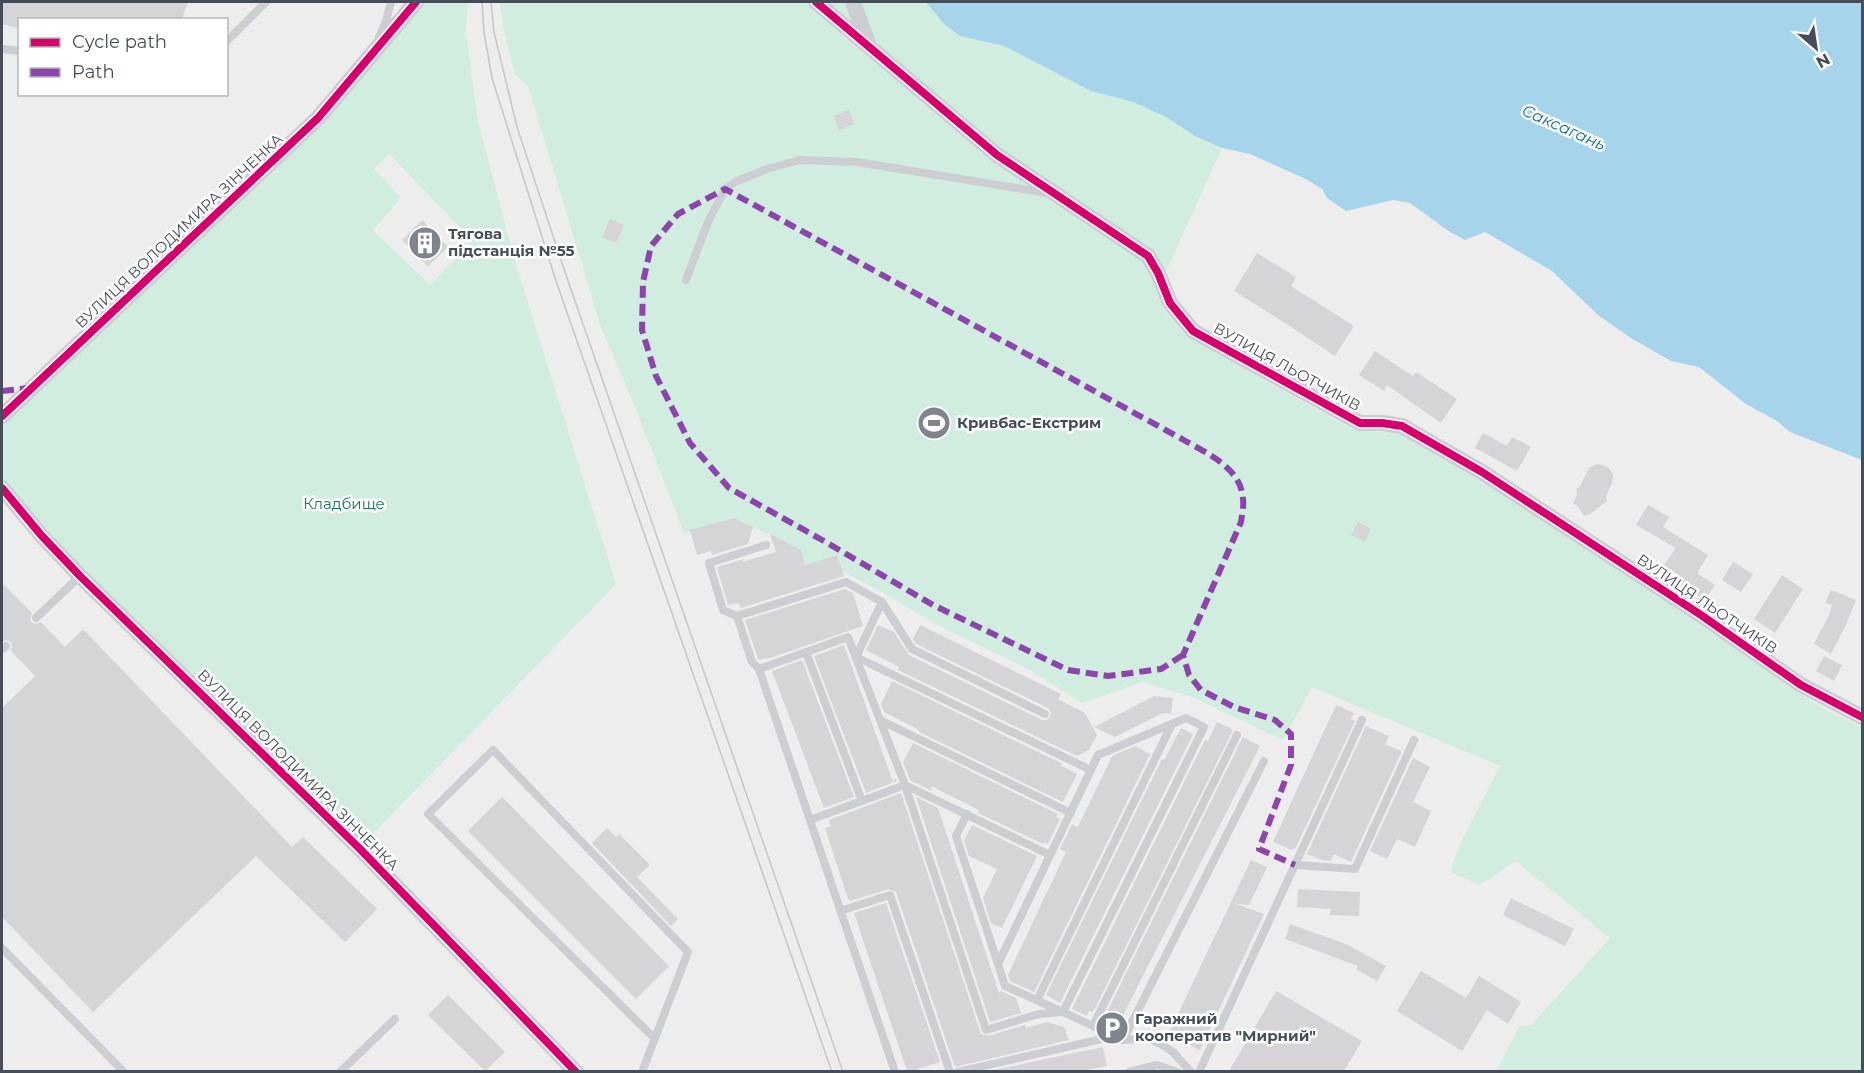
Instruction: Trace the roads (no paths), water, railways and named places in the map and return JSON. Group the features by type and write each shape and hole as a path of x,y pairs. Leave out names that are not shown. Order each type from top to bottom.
{"street":[{"name":"ВУЛИЦЯ ВОЛОДИМИРА ЗІНЧЕНКА","path":"2,416 318,118 416,2"},
{"name":"ВУЛИЦЯ ЛЬОТЧИКІВ","path":"816,2 997,155 1148,256 1158,273 1170,303 1193,331 1360,423 1402,426 1482,472 1701,615 1802,685 1863,717"},
{"path":"853,2 869,46"},
{"name":"ВУЛИЦЯ ВОЛОДИМИРА ЗІНЧЕНКА","path":"2,488 41,535 81,576 359,848 576,1071"}],"lane":[{"path":"228,40 266,2"},
{"path":"369,59 386,21 391,2"},
{"path":"2,49 18,51"},
{"path":"686,280 708,222 725,189 767,169 800,160 857,162 910,173 1057,195"},
{"path":"766,545 709,563 723,610 737,616 846,582 882,602 912,649 1045,714"},
{"path":"36,618 81,576"},
{"path":"856,657 882,602"},
{"path":"737,616 752,662 759,669 894,1071"},
{"path":"759,669 848,637 905,785 986,1030 1039,1014 1063,1012"},
{"path":"806,652 862,801"},
{"path":"856,657 1091,770"},
{"path":"998,964 1098,755 1186,718 1204,727 1063,1012"},
{"path":"880,720 1071,813"},
{"path":"1199,1071 1362,720"},
{"path":"1037,1000 1172,724"},
{"path":"1092,1026 1237,735"},
{"path":"1295,865 1355,869 1414,740"},
{"path":"642,1071 655,1039 688,952 493,750 428,814 655,1039"},
{"path":"1119,1038 1264,761"},
{"path":"810,820 905,785 1050,855"},
{"path":"967,814 956,836 1005,986 1119,1038"},
{"path":"840,911 890,895 950,1071"},
{"path":"2,948 124,1071"},
{"path":"340,1071 395,1019"},
{"path":"958,1071 1119,1038 1148,1038 1173,1052 1191,1071"},
{"path":"1129,1071 1157,1065 1177,1071"}],"water":[{"name":"Саксагань","path":"926,2 1862,2 1862,460 1790,432 1777,421 1746,404 1699,367 1671,361 1631,338 1598,315 1552,271 1485,232 1465,240 1410,203 1393,200 1346,211 1327,198 1322,189 1306,179 1250,154 1222,148 1195,136 1166,117 1133,102 1091,91 1004,46 960,36 944,24"}],"tram line":[{"path":"482,2 484,32 492,78 556,281 832,1072"},
{"path":"491,2 494,32 517,127 566,275 843,1072"}],"place":[{"name":"Тягова підстанція №55","path":"425,243"},
{"name":"Кривбас-Екстрим","path":"934,423"},
{"name":"Гаражний кооператив \"Мирний\"","path":"1112,1028"}],"park label":[{"name":"Кладбище","path":"344,504"}]}
